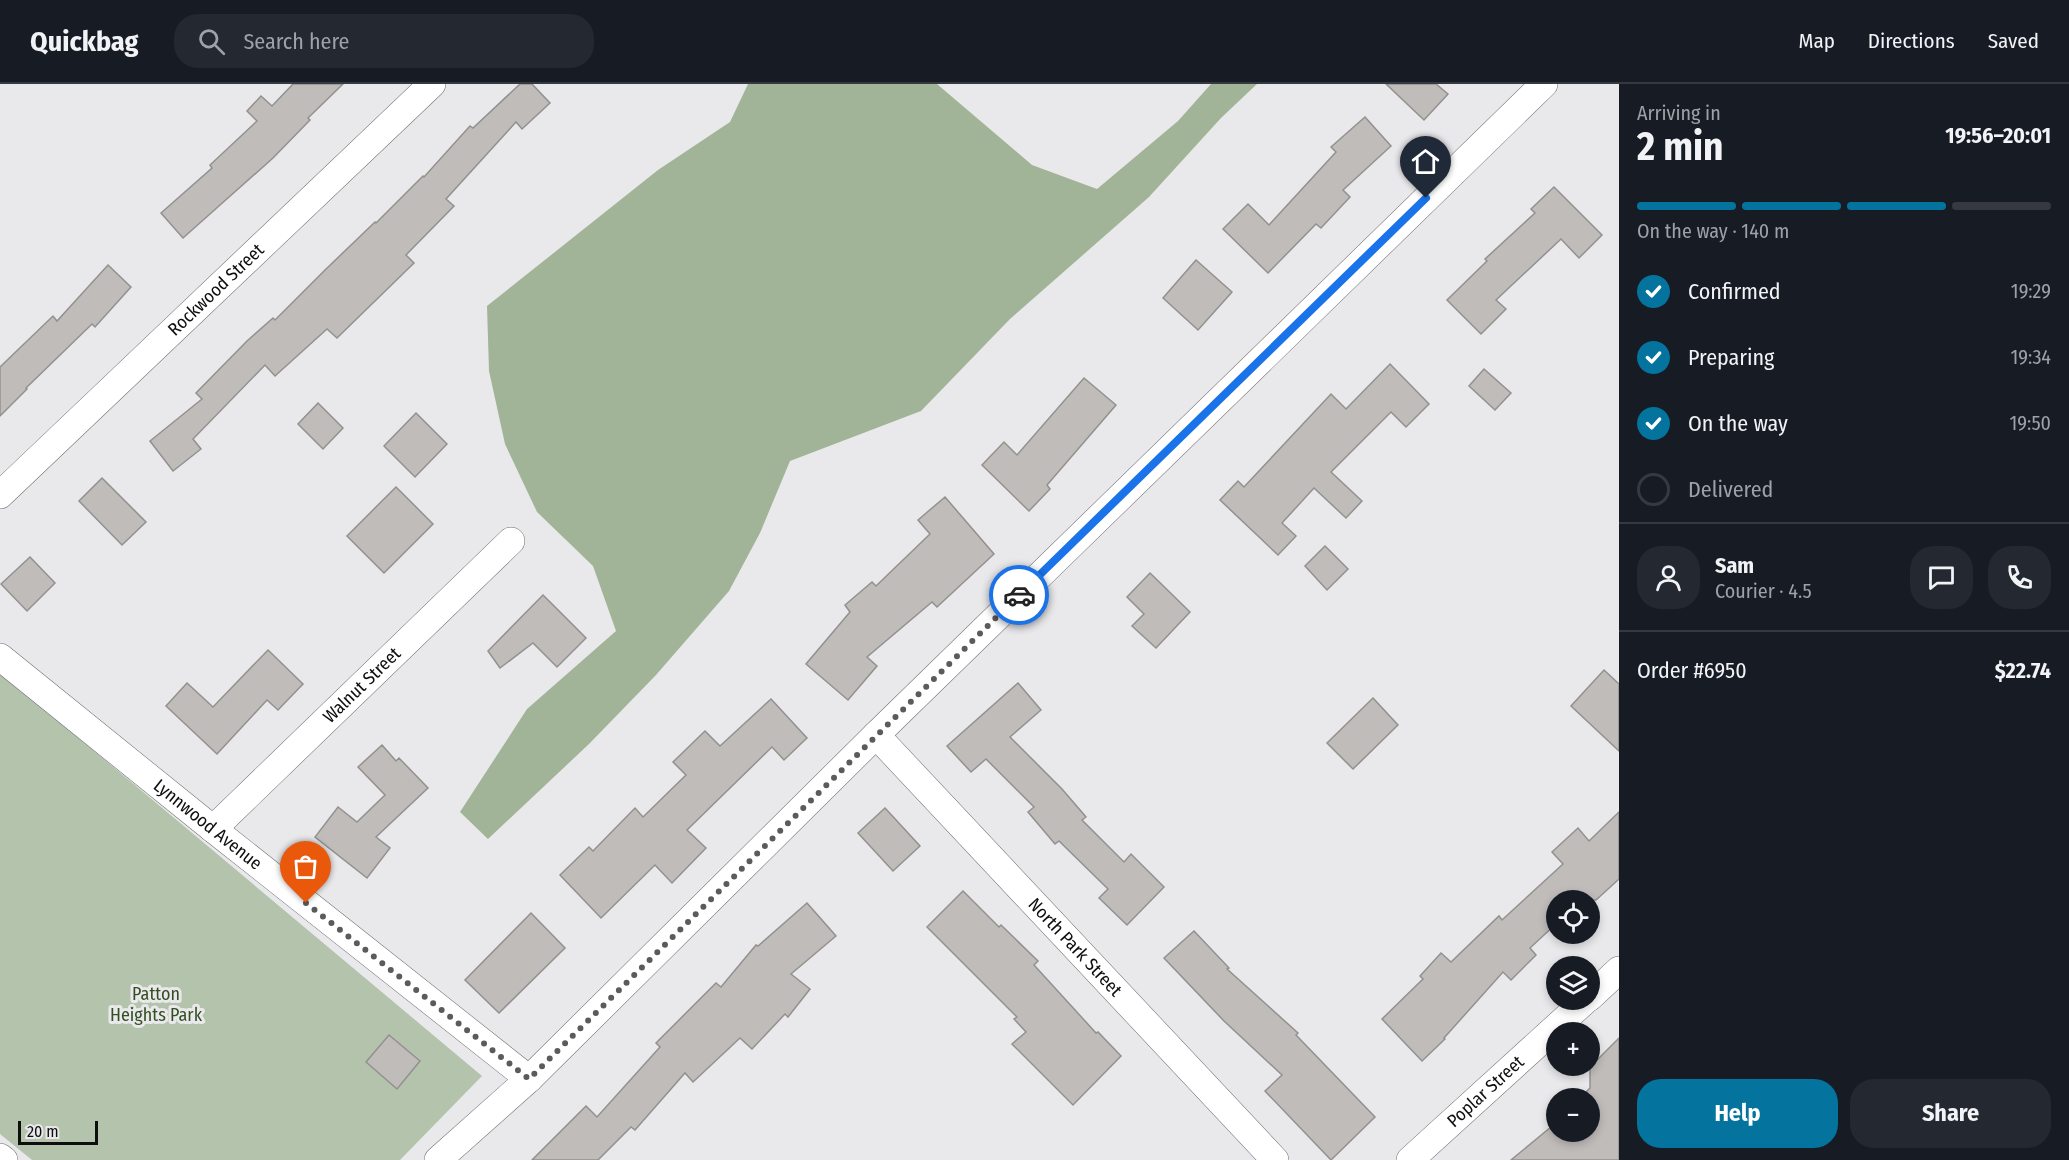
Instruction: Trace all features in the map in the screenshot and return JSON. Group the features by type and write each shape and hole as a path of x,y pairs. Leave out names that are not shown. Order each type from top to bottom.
{"street":[{"name":"Rockwood Street","path":"0,495 432,84"},
{"path":"438,1160 529,1079 876,735 1544,84"},
{"name":"Walnut Street","path":"213,830 512,541"},
{"name":"Lynnwood Avenue","path":"0,657 213,830 529,1079"},
{"name":"North Park Street","path":"876,735 1275,1160"},
{"name":"Poplar Street","path":"1600,988 1619,970"},
{"name":"Poplar Street","path":"1410,1160 1576,1010"},
{"path":"0,1157 4,1160"}],"green space":[{"path":"748,84 937,84 1032,165 1097,189 1178,121 1211,84 1257,84 1221,118 1149,197 1010,319 921,411 790,461 760,533 729,591 656,675 589,744 488,839 460,812 527,709 616,631 593,566 537,512 505,444 489,371 487,306 658,170 730,122"},
{"name":"Patton Heights Park","path":"0,672 482,1076 400,1160 32,1160 0,1134"}],"building":[{"path":"293,84 343,84 308,118 310,120 273,158 183,238 161,213 212,168 210,165 257,121 247,111 261,96 272,106"},
{"path":"520,84 532,84 550,103 522,129 516,122 446,199 454,206 406,255 414,263 337,338 327,329 275,376 265,365 193,439 201,449 173,471 150,441 202,399 196,393 247,341 273,318 275,320 424,177 470,126 473,128"},
{"path":"1386,84 1436,84 1448,94 1424,120"},
{"path":"1365,117 1391,146 1343,190 1350,197 1321,228 1316,224 1268,273 1223,229 1248,204 1269,225 1336,152 1331,147"},
{"path":"1554,187 1602,235 1579,258 1561,239 1496,300 1506,309 1481,334 1447,300 1487,261 1485,259 1535,213 1531,209"},
{"path":"1196,260 1232,292 1198,330 1163,298"},
{"path":"108,265 131,287 95,327 92,324 0,416 0,367 53,316 57,321"},
{"path":"1390,364 1429,404 1406,427 1391,412 1331,472 1362,501 1346,518 1314,488 1282,523 1296,536 1278,555 1220,500 1238,481 1244,487 1331,394 1346,409"},
{"path":"1484,369 1511,393 1495,410 1469,386"},
{"path":"1084,378 1116,405 1047,485 1050,489 1029,511 982,465 1004,442 1017,455"},
{"path":"318,403 343,428 323,449 298,424"},
{"path":"416,413 447,444 415,477 384,446"},
{"path":"102,478 146,522 122,545 79,501"},
{"path":"396,487 433,524 384,573 347,536"},
{"path":"945,497 994,554 937,607 932,602 867,657 877,666 848,700 806,664 850,612 845,605 872,582 876,586 930,534 918,520"},
{"path":"1325,546 1348,569 1327,590 1305,566"},
{"path":"30,557 55,583 27,611 1,584"},
{"path":"1150,573 1190,612 1156,648 1132,626 1144,614 1127,597"},
{"path":"543,595 586,638 557,667 533,643 500,668 488,651"},
{"path":"268,650 303,684 278,710 267,700 217,754 166,706 187,683 213,707"},
{"path":"1604,670 1619,684 1619,751 1571,706"},
{"path":"1018,683 1041,710 1010,737 1062,789 1086,817 1082,820 1124,862 1131,854 1164,887 1127,925 1099,898 1108,889 1059,841 1055,844 1028,812 1034,807 986,759 971,772 947,746"},
{"path":"1373,698 1398,725 1353,769 1327,743"},
{"path":"771,699 807,738 784,760 772,747 687,830 706,848 672,883 655,865 601,918 560,875 589,847 593,851 635,808 643,817 686,775 673,762 705,731 720,746"},
{"path":"382,745 396,761 399,758 428,788 376,837 390,848 367,878 315,837 338,807 357,822 385,795 358,767"},
{"path":"885,808 920,846 893,871 858,833"},
{"path":"1619,812 1619,879 1600,896 1600,890 1546,890 1546,933 1530,948 1536,955 1511,980 1503,972 1445,1039 1422,1061 1382,1019 1423,979 1420,976 1441,953 1451,962 1499,916 1502,920 1563,864 1552,852 1578,828 1589,841"},
{"path":"963,891 1038,961 1034,965 1096,1033 1098,1032 1121,1056 1073,1105 1012,1044 1026,1032 1014,1019 1017,1017 927,927"},
{"path":"807,903 836,936 791,974 810,989 788,1017 785,1014 752,1049 740,1038 693,1082 685,1073 635,1130 631,1127 598,1160 532,1160 586,1106 597,1117 660,1047 656,1043 716,983 721,987 756,945 758,946"},
{"path":"531,913 565,948 499,1013 465,980"},
{"path":"1194,931 1229,968 1227,969 1298,1033 1296,1035 1375,1117 1331,1160 1265,1091 1282,1075 1224,1021 1164,958"},
{"path":"389,1035 420,1061 397,1089 366,1062"},
{"path":"1619,1038 1619,1160 1511,1160 1546,1131 1546,1142 1600,1142 1600,1088 1590,1088 1590,1076 1600,1076 1600,1057"}],"way so far":[{"path":"306,903 529,1079 1019,595"}],"route":[{"path":"1019,595 1426,198"}]}
